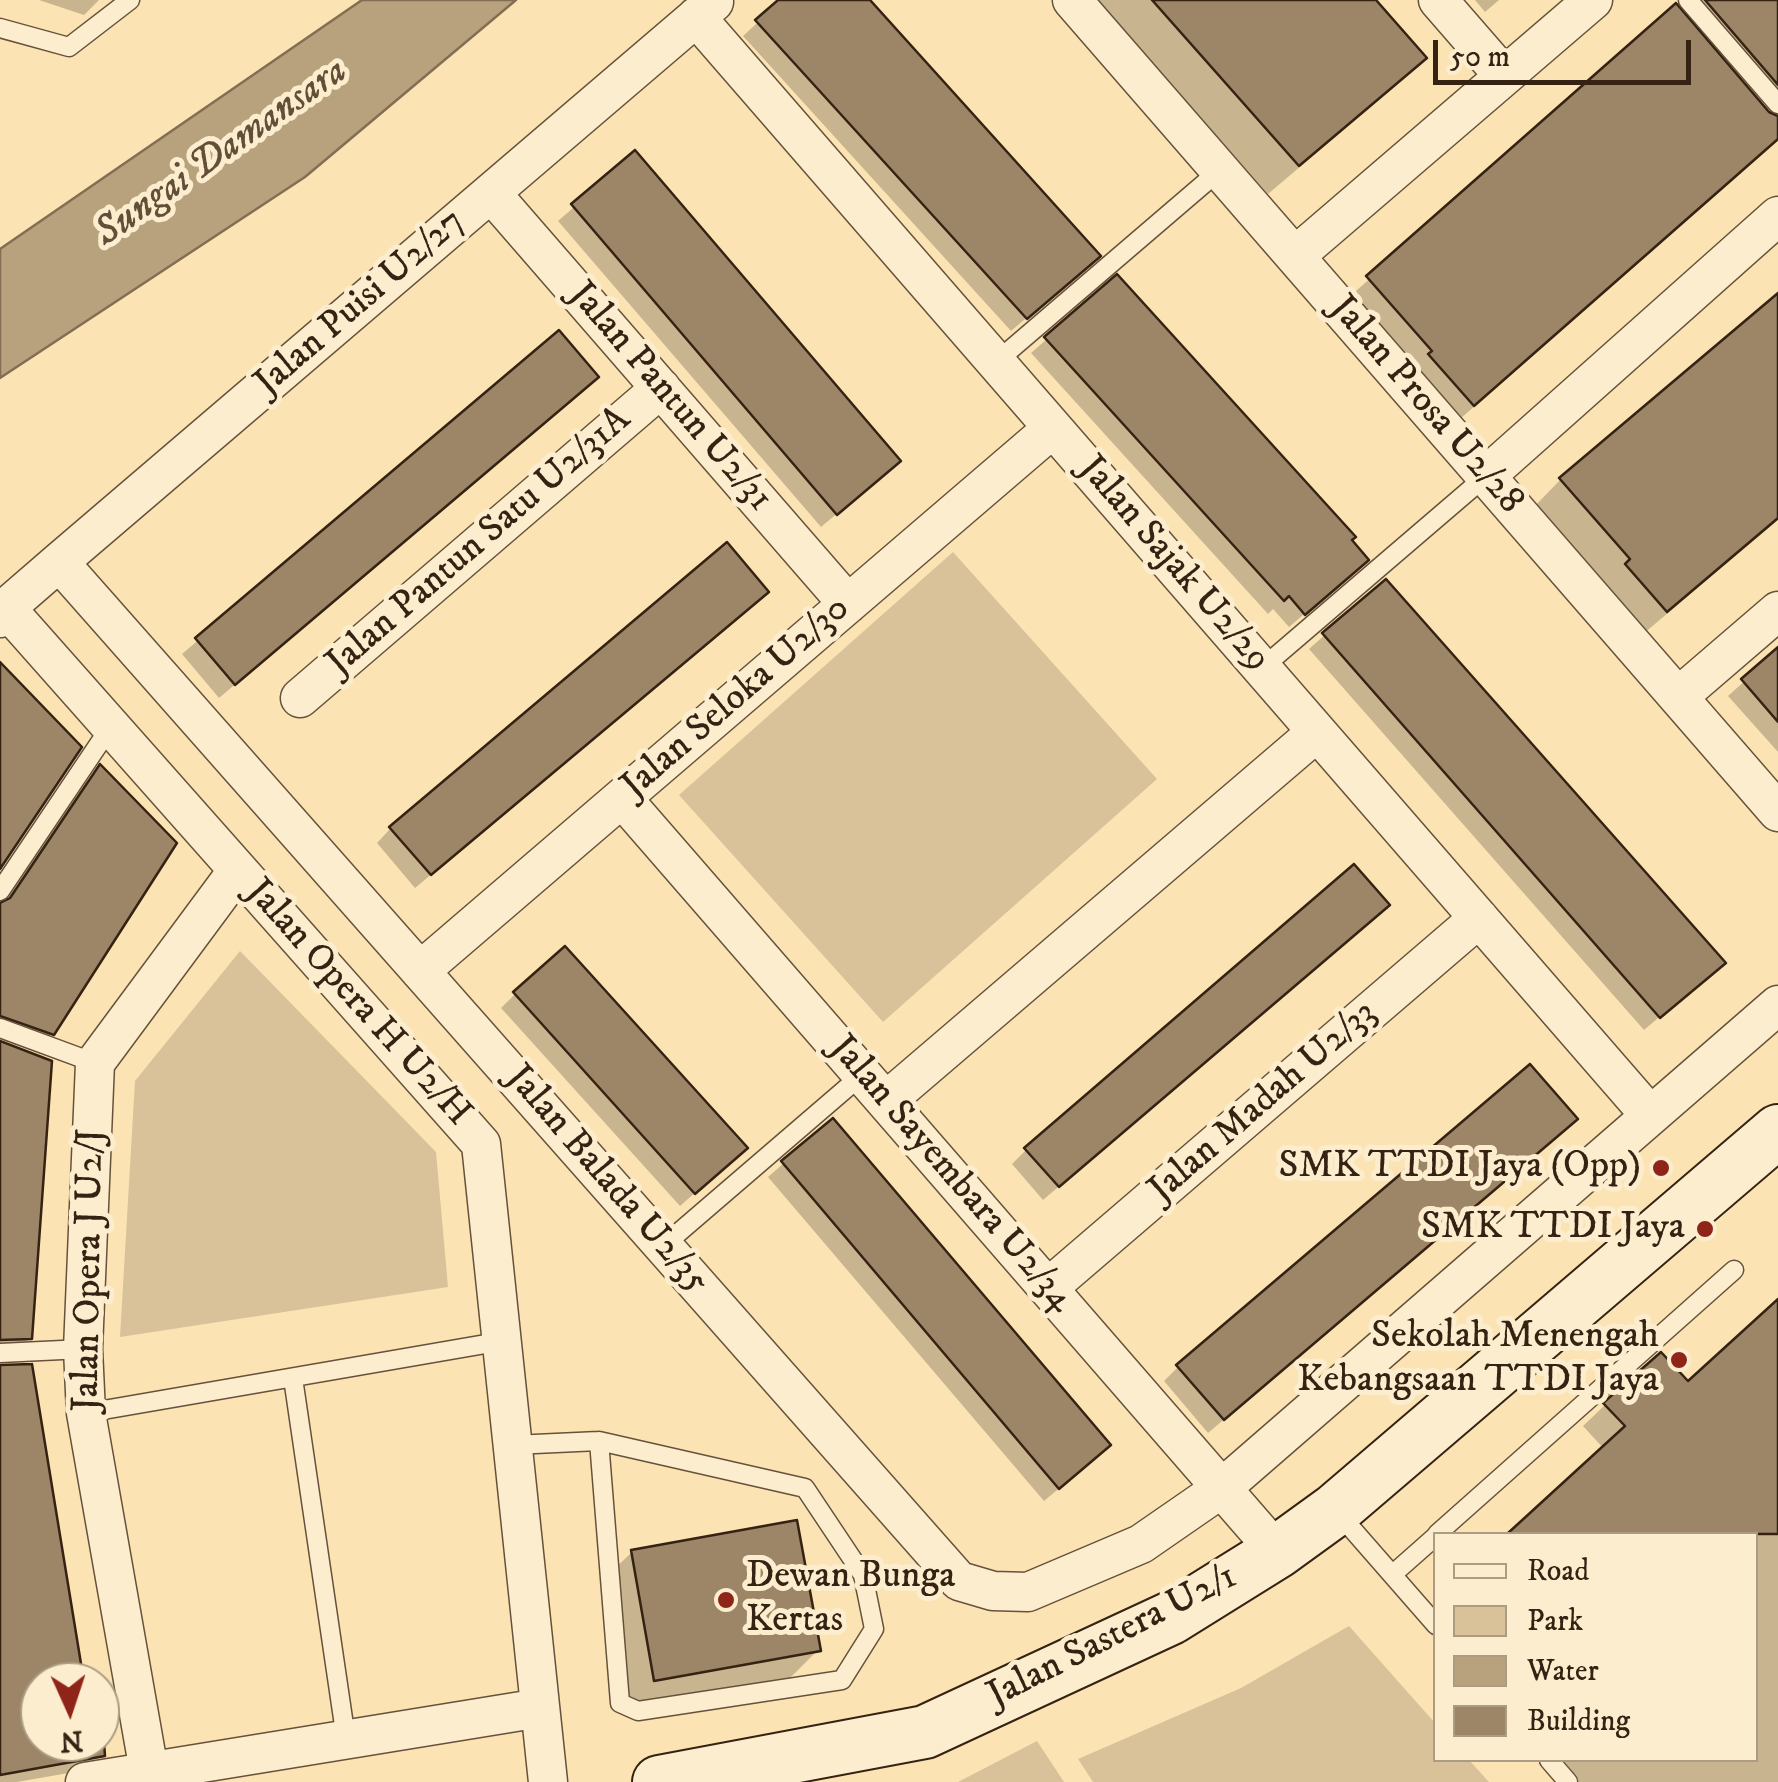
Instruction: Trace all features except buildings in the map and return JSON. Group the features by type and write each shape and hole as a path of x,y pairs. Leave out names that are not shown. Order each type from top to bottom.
{"street":[{"name":"Jalan Prosa U2/28","path":"1072,0 1778,812"},
{"path":"1438,0 1504,76"},
{"path":"1295,256 1593,0"},
{"name":"Jalan Puisi U2/27","path":"3,613 706,8"},
{"name":"Jalan Sajak U2/29","path":"706,8 996,362 1649,1114"},
{"name":"Jalan Pantun U2/31","path":"491,193 848,604"},
{"path":"1486,476 1778,216"},
{"name":"Jalan Pantun Satu U2/31A","path":"300,698 661,388"},
{"name":"Jalan Seloka U2/30","path":"420,971 1053,428"},
{"name":"Jalan Balada U2/35","path":"59,562 959,1581 993,1591 1028,1592 1141,1544 1222,1488 1778,1005"},
{"path":"1678,697 1778,611"},
{"name":"Jalan Opera H U2/H","path":"3,613 112,725 482,1144 548,1782"},
{"path":"874,1088 1317,732"},
{"name":"Jalan Sayembara U2/34","path":"622,798 1278,1552"},
{"path":"95,1062 238,870"},
{"name":"Jalan Madah U2/33","path":"1048,1288 1479,918"},
{"name":"Jalan Opera J U2/J","path":"95,1062 82,1348 86,1412 149,1771"},
{"name":"Jalan Sastera U2/1","path":"659,1782 925,1732 1171,1618 1278,1552 1335,1510 1778,1131"},
{"path":"85,1782 540,1708"}],"lane":[{"path":"0,28 69,48 130,0"},
{"path":"1688,0 1778,104"},
{"path":"996,362 1220,170"},
{"path":"1262,668 1486,476"},
{"path":"0,891 112,725"},
{"path":"0,1028 95,1062"},
{"path":"663,1246 874,1088"},
{"path":"1439,1532 1734,1270"},
{"path":"86,1412 503,1342"},
{"path":"0,1353 82,1348"},
{"path":"293,1378 346,1739"},
{"path":"513,1445 600,1441 805,1488 863,1575 874,1629 842,1680 638,1711 620,1702 600,1441"},
{"path":"1335,1510 1433,1621"},
{"path":"1393,1574 1433,1538"},
{"path":"1552,1762 1568,1782"}],"green space":[{"path":"953,552 1157,779 883,1022 679,795"},
{"path":"240,951 436,1152 448,1287 120,1337 135,1081"},
{"path":"1349,1626 1433,1721 1433,1762 1471,1762 1489,1782 1093,1782 1078,1759 1241,1688"},
{"path":"1037,1741 1064,1782 958,1782"}],"water":[{"name":"Sungai Damansara","path":"362,0 516,0 305,177 0,378 0,249"}],"place":[{"name":"SMK TTDI Jaya (Opp)","path":"1661,1168"},
{"name":"SMK TTDI Jaya","path":"1705,1229"},
{"name":"Sekolah Menengah Kebangsaan TTDI Jaya","path":"1679,1360"},
{"name":"Dewan Bunga Kertas","path":"726,1600"}]}
